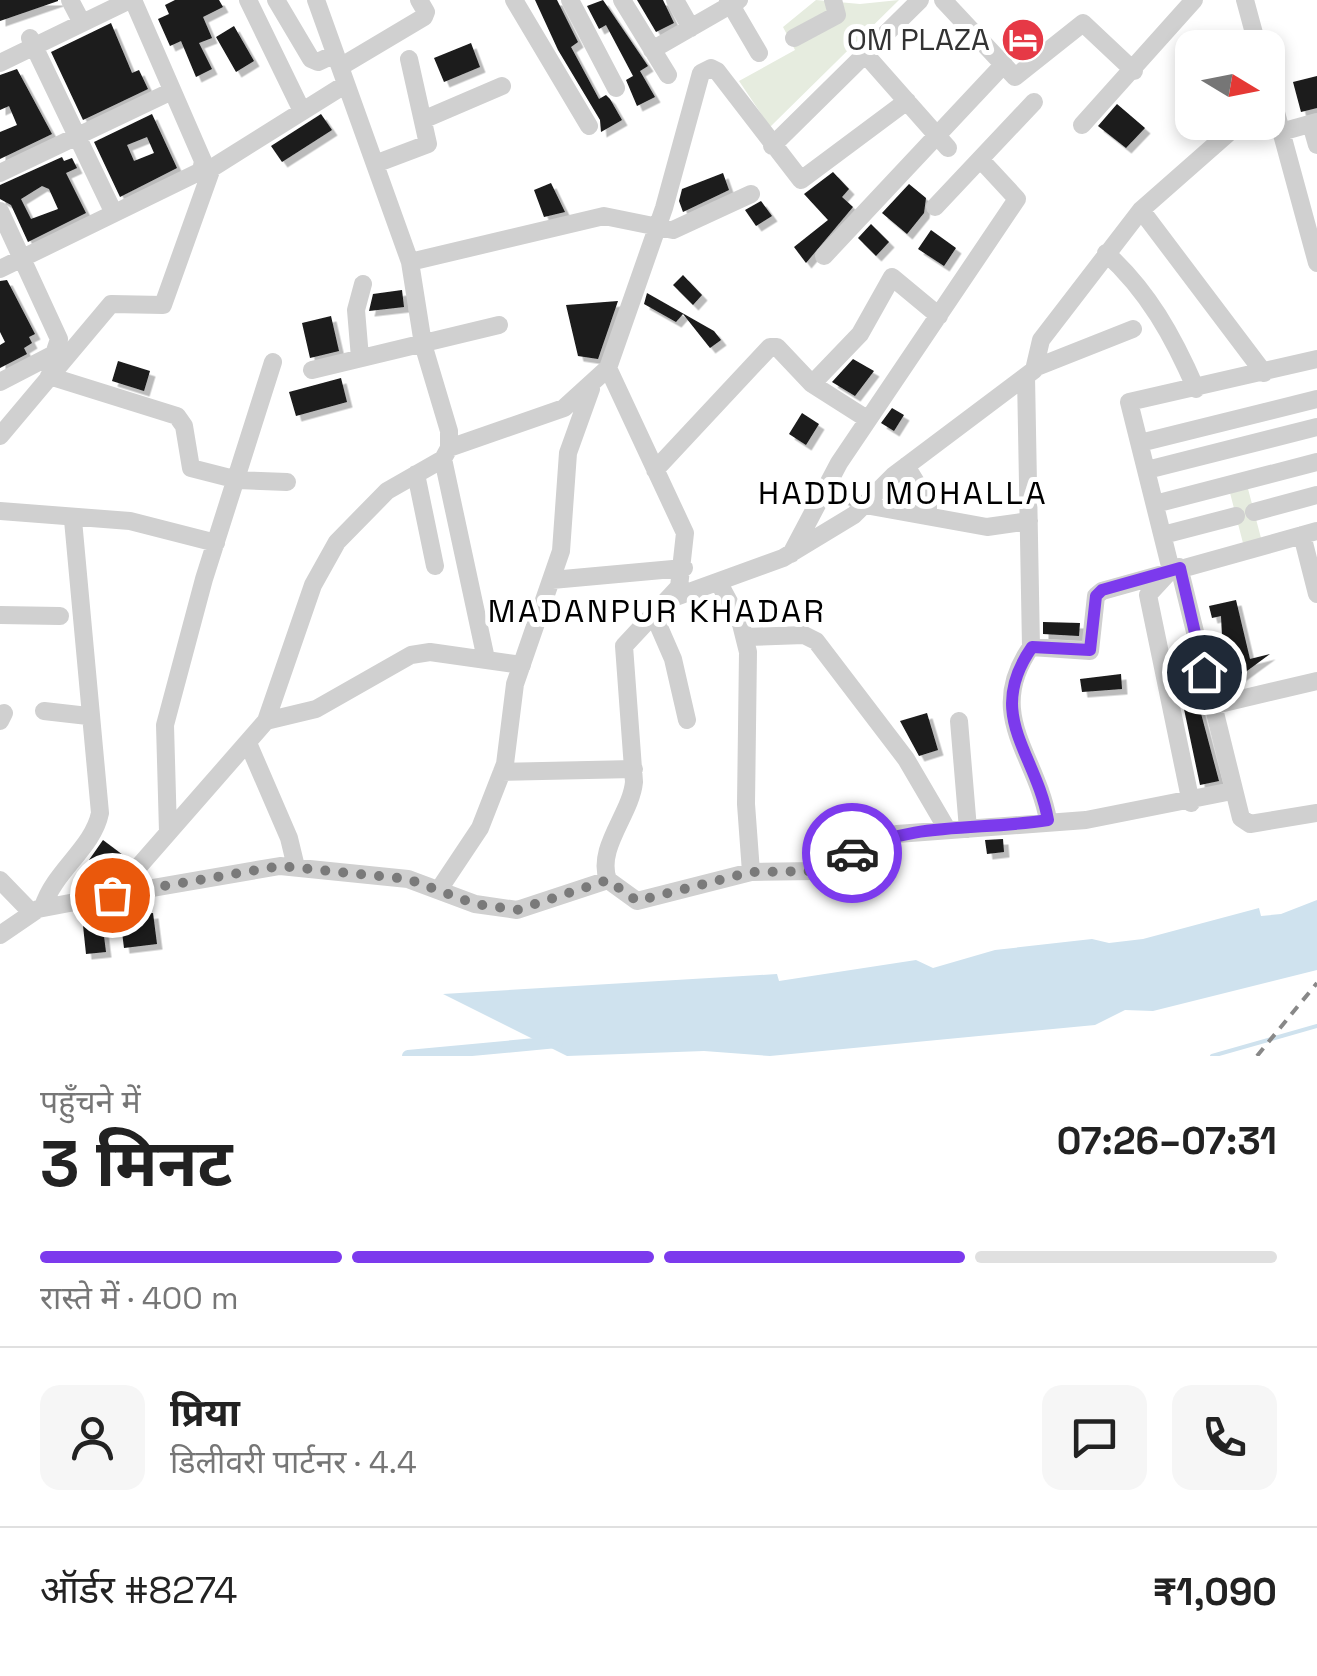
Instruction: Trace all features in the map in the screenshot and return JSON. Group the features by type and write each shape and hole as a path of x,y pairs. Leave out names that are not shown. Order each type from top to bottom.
{"street":[{"path":"0,63 77,13 107,0"},
{"path":"0,269 202,171 203,161 132,0 77,13"},
{"path":"248,0 302,111"},
{"path":"276,0 314,62 341,68"},
{"path":"316,0 410,262 423,344 449,432 446,454 486,659"},
{"path":"0,436 111,304 163,305 212,168 302,111 341,68 424,16 426,12 419,0"},
{"path":"514,0 589,126"},
{"path":"570,0 616,88"},
{"path":"622,0 668,75"},
{"path":"675,0 691,28"},
{"path":"794,38 837,16 833,0"},
{"path":"772,146 920,0"},
{"path":"943,0 1015,76 1085,23 1134,70"},
{"path":"1082,124 1194,0"},
{"path":"1245,0 1253,30"},
{"path":"652,50 733,1 759,53"},
{"path":"0,53 32,42"},
{"path":"32,42 110,205"},
{"path":"865,54 942,141"},
{"path":"376,164 428,144 408,59"},
{"path":"824,256 942,141 1004,64"},
{"path":"112,895 266,721 313,585 331,551 387,490 446,454 550,415 592,387 608,368 658,225 701,74 711,68 717,71 796,178 807,179 907,101"},
{"path":"425,119 502,86"},
{"path":"0,173 172,90"},
{"path":"935,207 1034,102"},
{"path":"1285,131 1314,123 1317,145"},
{"path":"1048,820 1043,792 1018,739 1010,708 1016,672 1032,647 1031,371 1042,340 1141,210 1221,140"},
{"path":"1283,140 1317,264"},
{"path":"791,554 867,419 1017,200 980,159"},
{"path":"410,262 604,216 673,230 751,194"},
{"path":"1141,210 1264,373"},
{"path":"0,211 60,344 54,354 0,382"},
{"path":"1106,253 1138,284 1173,336 1196,388"},
{"path":"812,384 860,334 892,278 939,316"},
{"path":"360,358 356,310 364,284"},
{"path":"312,370 499,325"},
{"path":"670,599 720,585 791,554 865,505 906,466 1031,371 1133,329"},
{"path":"655,470 770,347 777,347 812,384 867,419"},
{"path":"1317,359 1129,402 1232,792 1246,823 1317,813"},
{"path":"168,832 165,725 216,543 273,362"},
{"path":"608,368 684,524 680,587 624,646 634,769 630,802 604,860 608,880 637,901 751,872 816,871 887,836 1048,820 1086,820 1191,803 1232,792"},
{"path":"49,376 178,416 192,468 238,480 287,482"},
{"path":"440,888 480,828 502,772 511,703 561,550 568,453 592,387"},
{"path":"1140,443 1317,399"},
{"path":"1147,470 1317,426"},
{"path":"1155,504 1317,462"},
{"path":"906,466 928,502 928,516"},
{"path":"416,474 435,566"},
{"path":"1163,535 1317,494"},
{"path":"865,505 987,527 1029,521"},
{"path":"0,511 150,524 216,543"},
{"path":"37,910 98,820 73,520"},
{"path":"1032,647 1088,652 1098,592 1309,533 1317,594"},
{"path":"552,580 684,568"},
{"path":"1175,569 1148,595 1191,803"},
{"path":"720,585 746,637 751,872"},
{"path":"654,614 674,658 687,720"},
{"path":"0,615 60,616"},
{"path":"746,637 804,635 816,641 906,759 947,829"},
{"path":"266,721 316,709 411,655 430,652 522,665"},
{"path":"1212,706 1317,681"},
{"path":"44,710 88,716"},
{"path":"959,721 968,828"},
{"path":"248,744 289,838 296,867"},
{"path":"502,772 634,769"},
{"path":"0,936 37,910 258,867 296,867 408,879 475,904 517,910 608,880"},
{"path":"1,883 37,910"}],"shaded area":[{"path":"816,0 860,4 899,0 770,127 739,81 795,50 783,27"},
{"path":"1247,485 1261,538 1243,543 1229,489"}],"water":[{"path":"1317,900 1317,970 1153,1011 1125,1010 1095,1025 770,1056 704,1051 567,1056 443,994 777,974 779,981 916,960 933,968 995,950 1092,939 1109,943 1143,939 1259,908 1261,916 1281,914"}],"building":[{"path":"0,0 58,0 58,1 0,21"},
{"path":"175,0 219,0 223,7 203,17 212,38 199,43 212,69 196,77 181,41 170,46 158,19 169,14 165,5"},
{"path":"535,0 557,0 578,42 571,47 599,99 606,95 622,120 601,132 600,120 558,50"},
{"path":"603,0 648,66 640,71 655,97 637,106 626,80 633,76 606,25 599,29 587,6"},
{"path":"637,0 663,0 674,23 656,32"},
{"path":"111,23 132,73 139,70 148,89 83,120 51,52"},
{"path":"234,26 254,61 236,72 216,37"},
{"path":"471,43 480,67 444,82 434,58"},
{"path":"17,69 52,134 0,159 0,132 17,125 9,106 0,110 0,75"},
{"path":"1317,76 1317,108 1301,112 1293,82"},
{"path":"1117,104 1145,128 1126,148 1098,126"},
{"path":"152,114 177,168 120,197 94,142","holes":["147,137 154,153 134,161 127,145"]},
{"path":"321,114 332,130 282,162 271,146"},
{"path":"62,157 64,161 72,158 77,168 66,173 86,213 28,242 11,205 0,199 0,185","holes":["42,186 49,189 58,209 31,219 21,199"]},
{"path":"833,172 849,189 842,197 853,207 806,263 794,247 828,220 804,194"},
{"path":"723,173 729,190 683,212 679,201 682,189"},
{"path":"551,183 565,212 544,217 534,190"},
{"path":"909,184 926,198 924,213 907,234 882,213"},
{"path":"761,201 772,216 756,226 745,210"},
{"path":"871,224 889,242 876,256 858,238"},
{"path":"931,230 956,248 944,266 918,249"},
{"path":"683,275 702,295 693,305 673,285"},
{"path":"7,280 35,334 29,337 32,343 24,348 27,354 0,368 0,345 5,342 0,332 0,281"},
{"path":"402,290 404,307 369,311 373,294"},
{"path":"647,293 714,331 721,340 710,348 683,314 676,322 644,304"},
{"path":"618,301 598,359 578,356 566,305"},
{"path":"331,316 339,351 310,358 302,323"},
{"path":"853,359 874,371 855,396 832,382"},
{"path":"118,361 150,371 144,391 112,381"},
{"path":"341,378 347,402 296,416 289,392"},
{"path":"892,408 904,415 894,431 881,423"},
{"path":"802,413 819,424 806,445 789,434"},
{"path":"843,481 857,494 848,503 836,495"},
{"path":"1236,600 1250,659 1270,654 1236,679 1223,657 1221,616 1212,618 1209,606"},
{"path":"1043,622 1080,623 1079,636 1043,634"},
{"path":"1121,674 1122,689 1082,692 1080,679"},
{"path":"1199,706 1219,781 1200,785 1184,709"},
{"path":"927,713 938,750 919,756 900,721"},
{"path":"1003,839 1004,852 987,854 985,840"},
{"path":"103,840 127,858 111,877 89,860"},
{"path":"101,913 106,952 86,954 82,916"},
{"path":"153,913 157,944 124,948 122,932 131,931 129,916"}],"waterway":[{"path":"1212,1056 1317,1026"},
{"path":"408,1056 557,1042"}],"railway":[{"path":"1257,1056 1317,983"}],"way so far":[{"path":"112,895 280,866 408,879 475,904 517,910 608,880 637,901 751,872 816,871 852,853"}],"place":[{"name":"OM PLAZA","path":"1023,40"}],"district":[{"name":"HADDU MOHALLA","path":"903,493"},
{"name":"MADANPUR KHADAR","path":"657,611"}],"route":[{"path":"852,853 896,834 1012,827 1048,820 1043,792 1012,722 1010,708 1016,672 1032,647 1090,650 1098,592 1180,568 1204,672"}]}
